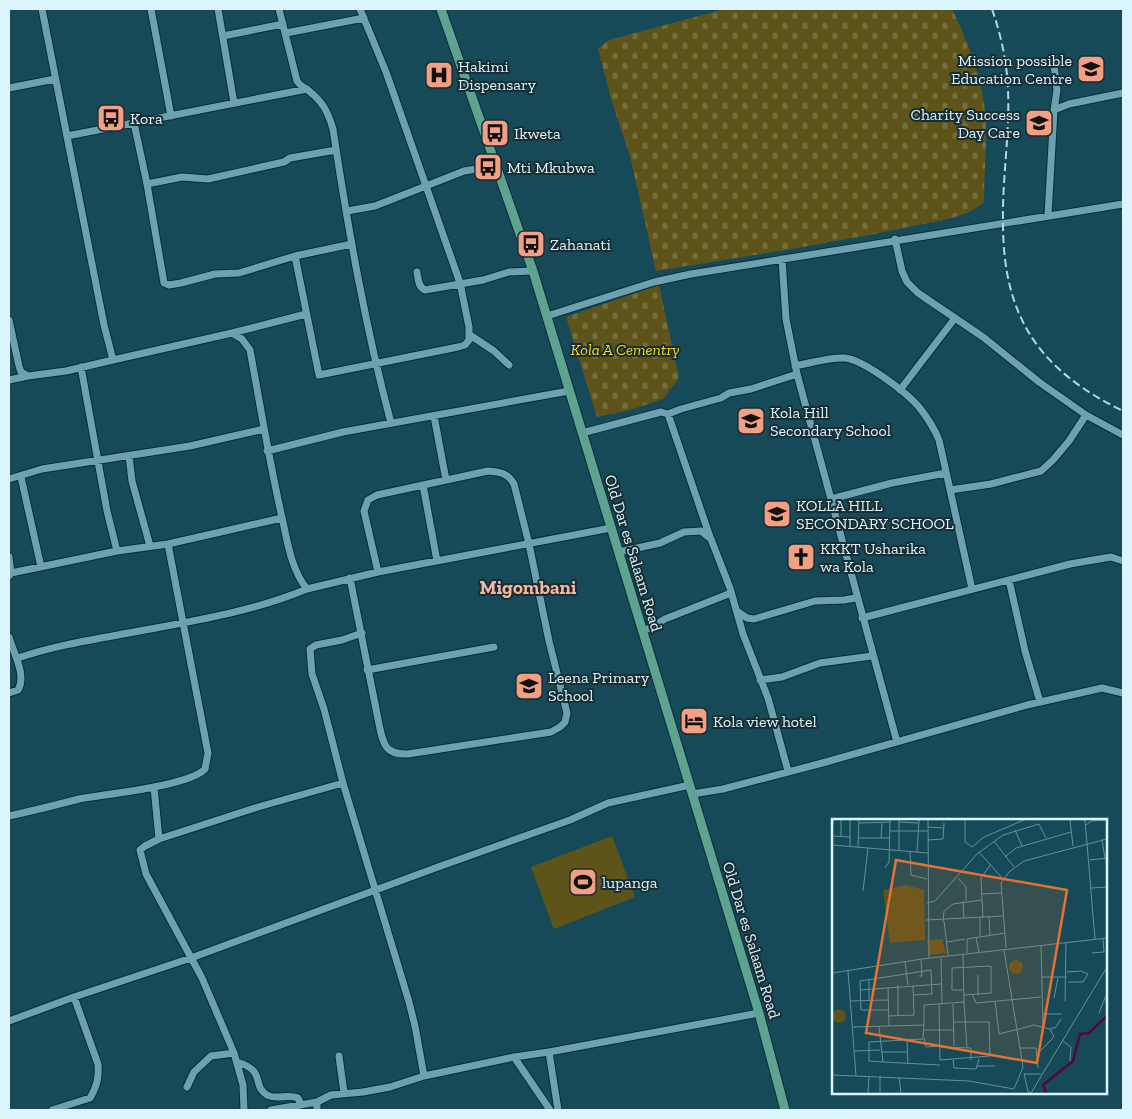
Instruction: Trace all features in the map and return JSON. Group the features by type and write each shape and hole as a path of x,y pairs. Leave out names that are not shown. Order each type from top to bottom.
{"main road":[{"name":"Old Dar es Salaam Road","path":"441,9 533,271 759,1013 785,1110"}],"street":[{"path":"42,9 104,325 113,360"},
{"path":"152,9 171,116"},
{"path":"218,9 234,103"},
{"path":"279,9 297,81 324,105 328,112 375,364 392,423"},
{"path":"294,256 319,376 458,347 465,345 469,340 470,335 460,283 386,72 360,9"},
{"path":"286,32 364,18"},
{"path":"223,36 283,24"},
{"path":"1048,215 1052,117 1057,90 1053,56"},
{"path":"9,88 55,78"},
{"path":"68,136 307,89"},
{"path":"1057,90 1062,99 1069,104"},
{"path":"1054,110 1069,104 1123,93"},
{"path":"134,123 147,184 164,284 180,283 215,274 239,273 294,256 352,244"},
{"path":"147,184 182,177 208,179 284,162 290,158 336,150"},
{"path":"347,211 375,206 464,171 496,166"},
{"path":"546,316 654,282 691,274 1123,204"},
{"path":"895,240 902,272 907,282 918,293 983,337 1039,382 1086,415 1123,435"},
{"path":"782,259 786,319 796,370 832,499 856,598 897,742"},
{"path":"417,272 418,281 425,290 483,280 509,272 533,271"},
{"path":"9,380 113,360 306,314"},
{"path":"900,390 955,318"},
{"path":"9,320 21,372 28,376"},
{"path":"232,333 242,338 250,350 267,451 290,554 306,589"},
{"path":"470,335 494,351 509,365"},
{"path":"582,433 661,412 668,414 721,398 729,393 752,389 822,360 846,358 859,362 900,390 918,406 940,440 972,589"},
{"path":"81,367 117,552"},
{"path":"267,451 343,432 569,391"},
{"path":"668,414 738,612 743,634 768,698 788,771"},
{"path":"932,475 950,488 991,484 1040,471 1053,460 1073,437 1086,415"},
{"path":"434,416 446,480"},
{"path":"9,480 42,469 190,446 264,429"},
{"path":"129,456 132,481 150,546"},
{"path":"350,578 362,633 367,670 382,736 386,747 394,753 408,754 550,732 560,727 566,720 529,544 514,484 510,477 503,473 488,471 377,495 368,500 364,511 378,572"},
{"path":"832,499 892,483 946,473"},
{"path":"21,477 41,567"},
{"path":"423,485 437,562"},
{"path":"9,557 10,574 117,552 168,544 282,518"},
{"path":"18,658 66,644 184,623 264,604 287,598 306,589 350,578 611,528"},
{"path":"619,552 660,543 684,532 701,531 711,539"},
{"path":"9,816 81,799 154,787 195,775 201,772 207,764 208,753 168,544"},
{"path":"862,618 1047,569 1111,557 1123,561"},
{"path":"1009,580 1025,651 1040,702"},
{"path":"642,630 731,593"},
{"path":"738,612 747,618 754,619 815,600 856,598"},
{"path":"362,633 342,640 316,645 310,649 312,674 324,709 343,784 400,969 415,1026 424,1076"},
{"path":"9,637 14,654 18,658 21,680 18,690 9,692"},
{"path":"367,670 494,647"},
{"path":"760,680 792,674 820,663 872,656"},
{"path":"9,1021 191,958 570,820 608,803 691,790 740,785 1040,702 1102,688 1123,693"},
{"path":"244,1110 243,1085 234,1053 208,991 151,884 142,864 140,850 159,839 258,807 343,784"},
{"path":"154,787 159,839"},
{"path":"52,1110 90,1098 97,1085 99,1076 98,1064 74,997"},
{"path":"271,1110 316,1102 330,1095 364,1092 390,1087 424,1076 514,1057 759,1013"},
{"path":"549,1052 558,1110"},
{"path":"187,1087 194,1072 212,1056 234,1053"},
{"path":"339,1056 344,1093"},
{"path":"514,1057 550,1110"},
{"path":"237,1062 248,1066 255,1072 263,1092 268,1096 291,1096 298,1098 301,1105"},
{"path":"316,1102 318,1110"}],"green space":[{"path":"725,9 952,9 972,57 984,101 986,130 984,202 967,213 938,221 814,245 656,271 630,156 612,102 598,49 609,40"},
{"name":"Kola A Cementry","path":"659,285 679,378 663,399 630,410 597,417 566,317"},
{"name":"lupanga","path":"612,836 635,897 554,929 531,867"}],"railway":[{"path":"992,9 1003,49 1007,80 1008,123 1003,223 1005,256 1010,286 1019,313 1032,337 1048,358 1069,378 1123,411"}],"place":[{"name":"Mission possible Education Centre","path":"1091,69"},
{"name":"Hakimi Dispensary","path":"439,75"},
{"name":"Kora","path":"111,118"},
{"name":"Charity Success Day Care","path":"1039,123"},
{"name":"Ikweta","path":"495,133"},
{"name":"Mti Mkubwa","path":"488,167"},
{"name":"Zahanati","path":"531,244"},
{"name":"Kola Hill Secondary School","path":"751,421"},
{"name":"KOLLA HILL SECONDARY SCHOOL","path":"777,514"},
{"name":"KKKT Usharika wa Kola","path":"801,557"},
{"name":"Leena Primary School","path":"529,686"},
{"name":"Kola view hotel","path":"694,721"},
{"name":"lupanga","path":"583,882"}],"district":[{"name":"Migombani","path":"528,587"}]}
